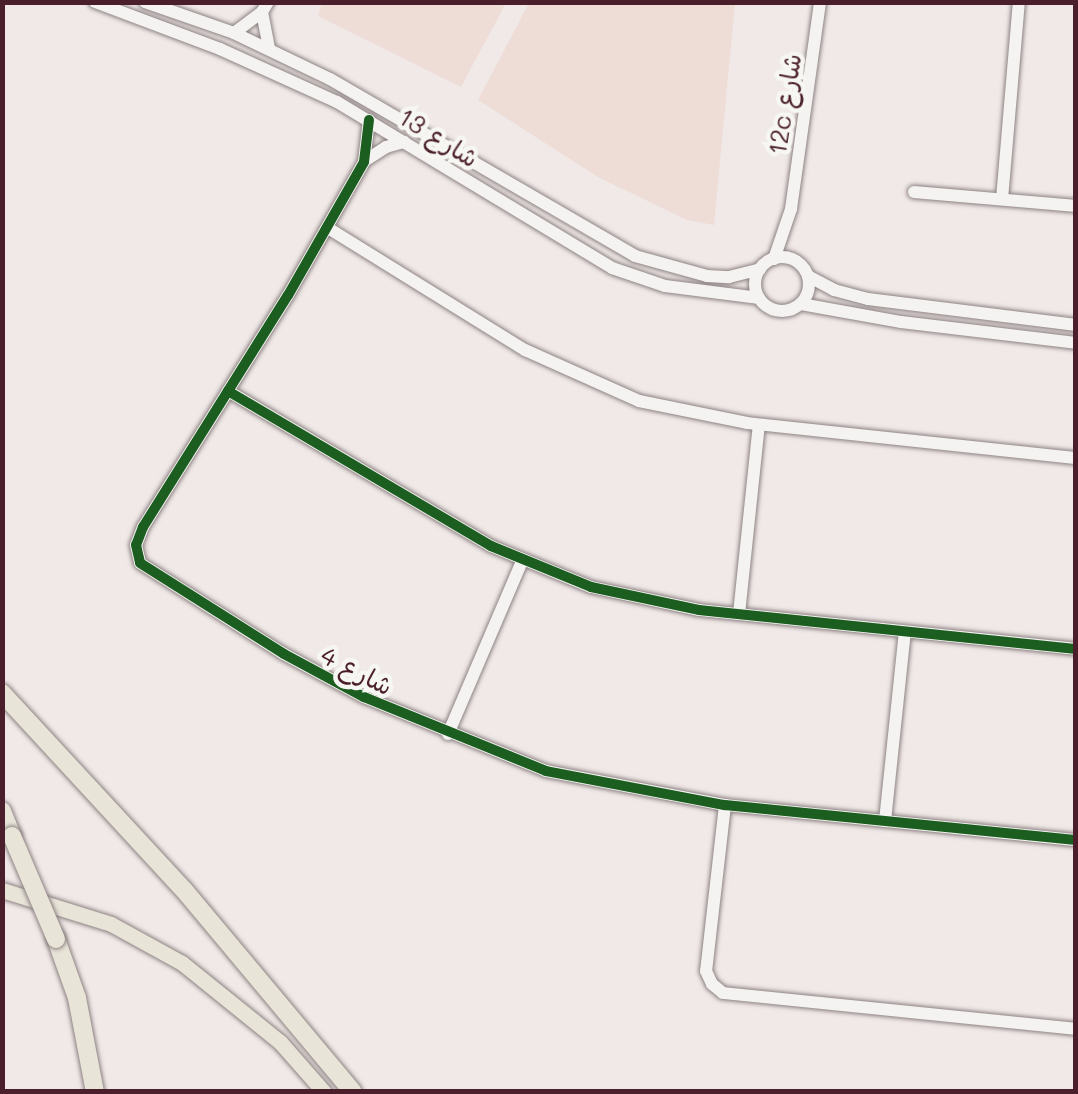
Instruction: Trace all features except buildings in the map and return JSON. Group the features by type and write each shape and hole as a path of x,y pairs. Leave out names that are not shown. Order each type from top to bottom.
{"highway":[{"path":"2,693 184,890 353,1092"},
{"path":"2,812 76,998 94,1092"}],"main road":[{"path":"2,890 111,924 182,963 280,1042 324,1092"}],"street":[{"name":"شارع 13","path":"95,2 261,66 369,120 612,268 665,286 759,298"},
{"name":"شارع 13","path":"146,2 234,33 377,104 635,256 707,276 729,277 760,269"},
{"name":"12c شارع","path":"774,258 791,212 820,2"},
{"path":"1002,198 1019,2"},
{"path":"234,33 265,7"},
{"path":"265,7 269,49"},
{"name":"شارع 4","path":"369,120 364,162 328,228 138,535 136,554 140,563 324,676 448,734 546,772 724,805 1076,840"},
{"path":"364,162 386,147 404,142"},
{"path":"914,192 1076,206"},
{"name":"12c شارع","path":"791,212 797,262"},
{"path":"328,228 526,350 581,379 669,409 759,424 1076,458"},
{"path":"1076,325 868,299 834,290 808,276 797,262 774,258 760,269 755,283 759,298 782,311 801,304 901,322 1076,343"},
{"path":"801,304 808,291 808,276"},
{"path":"228,391 462,530 522,560 626,596 739,614 1076,649"},
{"path":"739,614 759,424"},
{"path":"448,734 522,560"},
{"path":"885,821 905,632"},
{"path":"724,805 706,971 712,984 723,993 1076,1029"}],"shaded area":[{"path":"322,2 506,3 461,87 318,16"},
{"path":"529,3 735,3 714,225 687,220 598,177 478,100"}],"cycle path":[{"path":"369,120 364,162 288,295 143,527 136,545 140,563 284,654 364,697 546,771 725,805 1076,840"},
{"path":"228,391 491,546 591,587 699,610 1076,649"}]}
